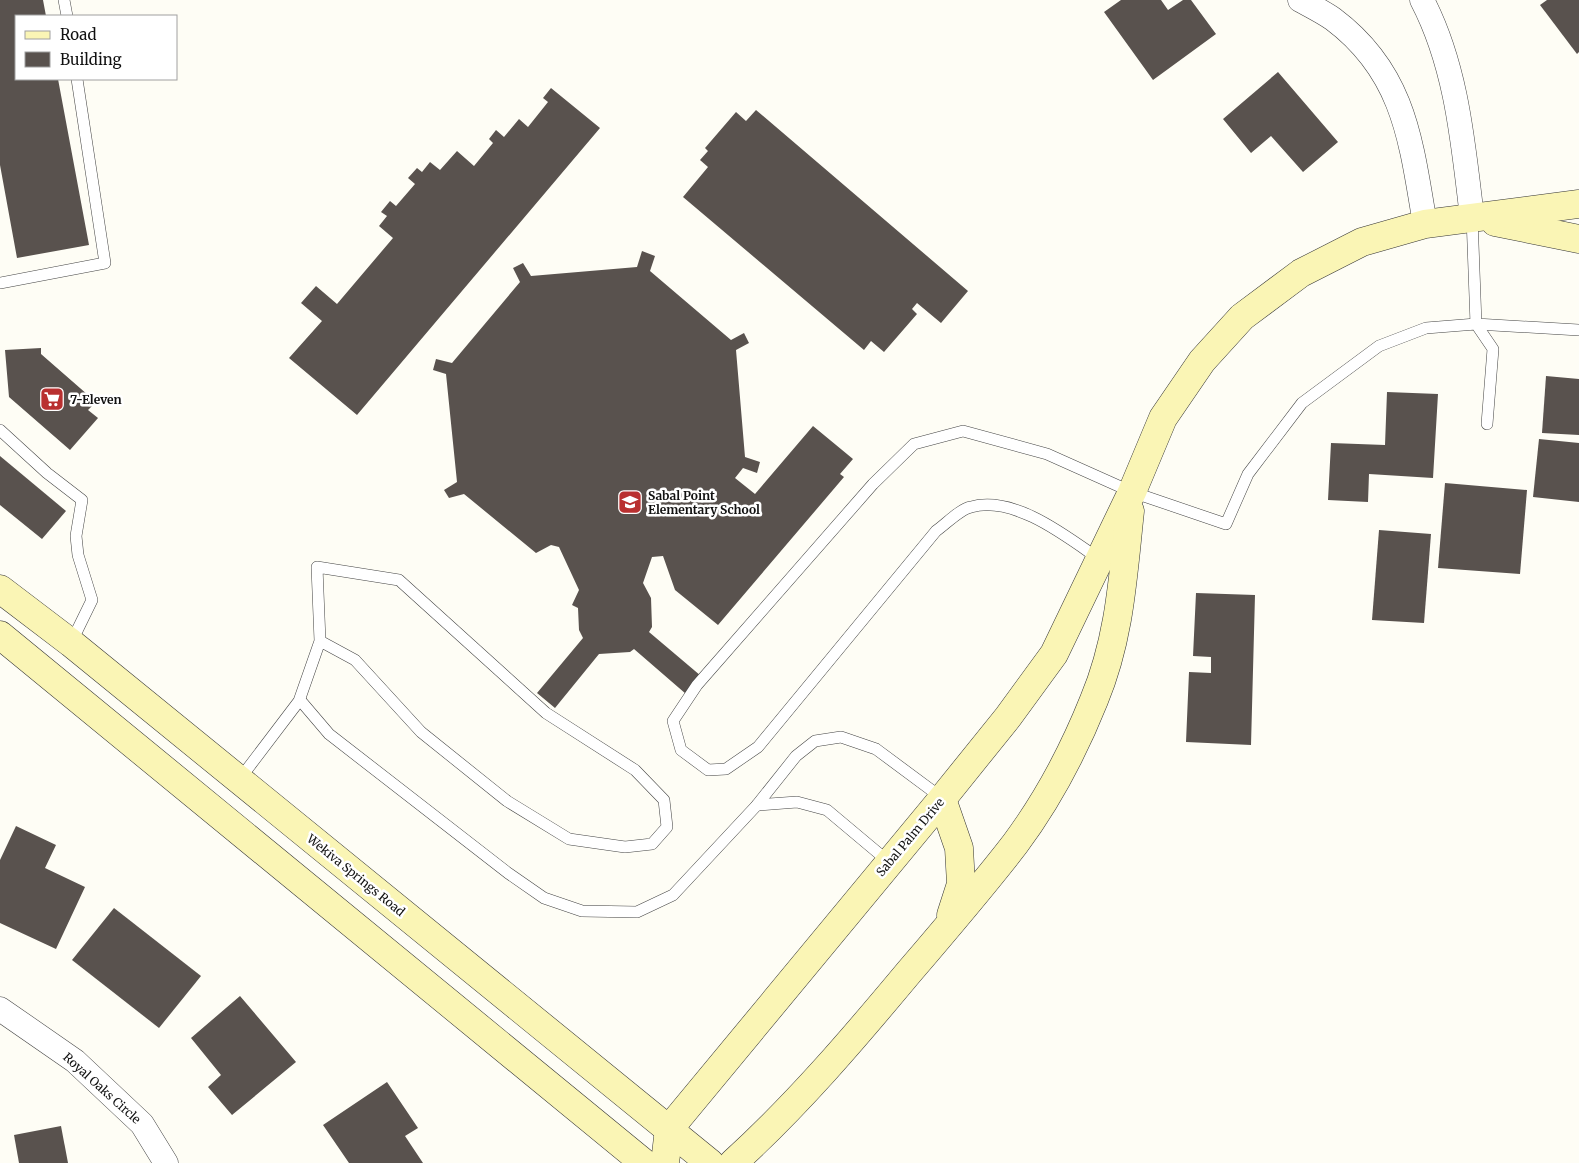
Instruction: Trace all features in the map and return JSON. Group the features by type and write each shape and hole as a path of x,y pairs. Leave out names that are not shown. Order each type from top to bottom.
{"street":[{"path":"1300,0 1333,19 1368,51 1394,91 1411,138 1425,224"},
{"path":"1422,0 1452,78 1463,137 1472,217"},
{"name":"Sabal Palm Drive","path":"669,1129 942,799 1054,654 1132,492 1163,418 1202,361 1242,318 1301,273 1362,242 1425,224 1579,204"},
{"name":"Sabal Palm Drive","path":"1472,217 1579,239"},
{"name":"Sabal Palm Drive","path":"732,1163 767,1133 946,929 1016,843 1063,768 1095,699 1118,626 1132,492"},
{"name":"Wekiva Springs Road","path":"0,589 71,643 710,1163"},
{"path":"0,635 644,1163"},
{"path":"942,799 959,848 961,884 946,929"},
{"name":"Royal Oaks Circle","path":"0,1009 75,1061 142,1124 166,1163"},
{"path":"665,1163 669,1129"},
{"path":"763,1163 767,1133"}],"lane":[{"path":"64,0 67,15"},
{"path":"0,283 105,263 77,80"},
{"path":"1472,217 1476,324 1493,348 1487,424"},
{"path":"1099,559 1049,525 1001,505 970,506 936,531 758,747 726,769 708,770 681,750 673,721 698,685 873,484 914,444 963,430 1046,454 1132,492 1226,524 1248,474 1302,403 1378,346 1426,328 1476,324 1579,330"},
{"path":"0,430 47,473 82,500 76,536 78,555 92,600 71,643"},
{"path":"239,780 300,700 320,641 317,568 399,580 546,713 635,770 664,800 667,827 652,844 625,847 568,839 500,795 421,732 355,660 320,641"},
{"path":"300,700 329,734 508,873 544,898 582,911 637,912 673,895 757,805 796,756 815,741 841,737 876,749 942,799"},
{"path":"757,805 797,802 826,810 890,862"}],"building":[{"path":"0,0 43,0 46,15 15,15 15,80 58,80 89,245 17,258 0,165"},
{"path":"1121,0 1161,0 1168,10 1183,0 1191,0 1216,34 1153,80 1104,12"},
{"path":"1547,0 1579,0 1579,52 1577,54 1540,5"},
{"path":"1278,72 1338,142 1303,172 1271,136 1251,153 1223,119"},
{"path":"551,88 600,128 357,415 289,358 322,321 301,303 316,286 337,304 393,238 379,226 387,216 381,212 390,201 396,206 415,184 408,178 417,168 422,172 430,162 440,170 457,151 474,166 493,143 489,139 496,130 504,137 519,119 528,127 548,102 543,98"},
{"path":"756,110 968,291 941,323 917,303 912,309 917,314 884,352 871,341 864,350 683,197 708,167 700,160 708,151 705,148 736,112 746,121"},
{"path":"642,251 655,256 650,271 731,340 744,333 749,343 736,350 745,457 760,462 757,473 743,468 735,478 755,494 813,426 853,459 840,474 844,477 718,625 675,590 663,556 652,557 643,583 651,598 652,627 649,632 701,676 686,694 634,649 630,652 599,654 555,708 537,693 583,638 579,630 578,608 572,605 579,590 559,547 551,545 536,553 464,494 449,498 444,490 457,482 446,374 433,370 436,359 452,363 520,282 513,268 523,263 531,276 637,267"},
{"name":"7-Eleven","path":"41,348 41,354 96,402 88,410 98,418 70,450 9,397 5,350"},
{"path":"1546,376 1579,379 1579,435 1542,433"},
{"path":"1387,392 1438,394 1433,478 1369,474 1368,502 1328,500 1331,443 1385,445"},
{"path":"1539,439 1579,443 1579,502 1533,497"},
{"path":"0,456 66,511 42,539 0,505"},
{"path":"1445,483 1527,490 1520,574 1438,568"},
{"path":"1379,530 1431,534 1424,623 1372,620"},
{"path":"1196,593 1255,595 1251,745 1186,742 1189,672 1211,673 1211,657 1193,656"},
{"path":"16,826 56,845 45,868 85,887 56,949 0,923 0,860"},
{"path":"114,908 201,976 159,1028 72,960"},
{"path":"240,996 296,1062 232,1115 208,1087 221,1075 191,1038"},
{"path":"387,1082 418,1128 405,1136 423,1163 349,1163 323,1125"},
{"path":"61,1126 68,1163 19,1163 14,1135"}],"place":[{"name":"7-Eleven","path":"52,399"},
{"name":"Sabal Point Elementary School","path":"630,502"}]}
